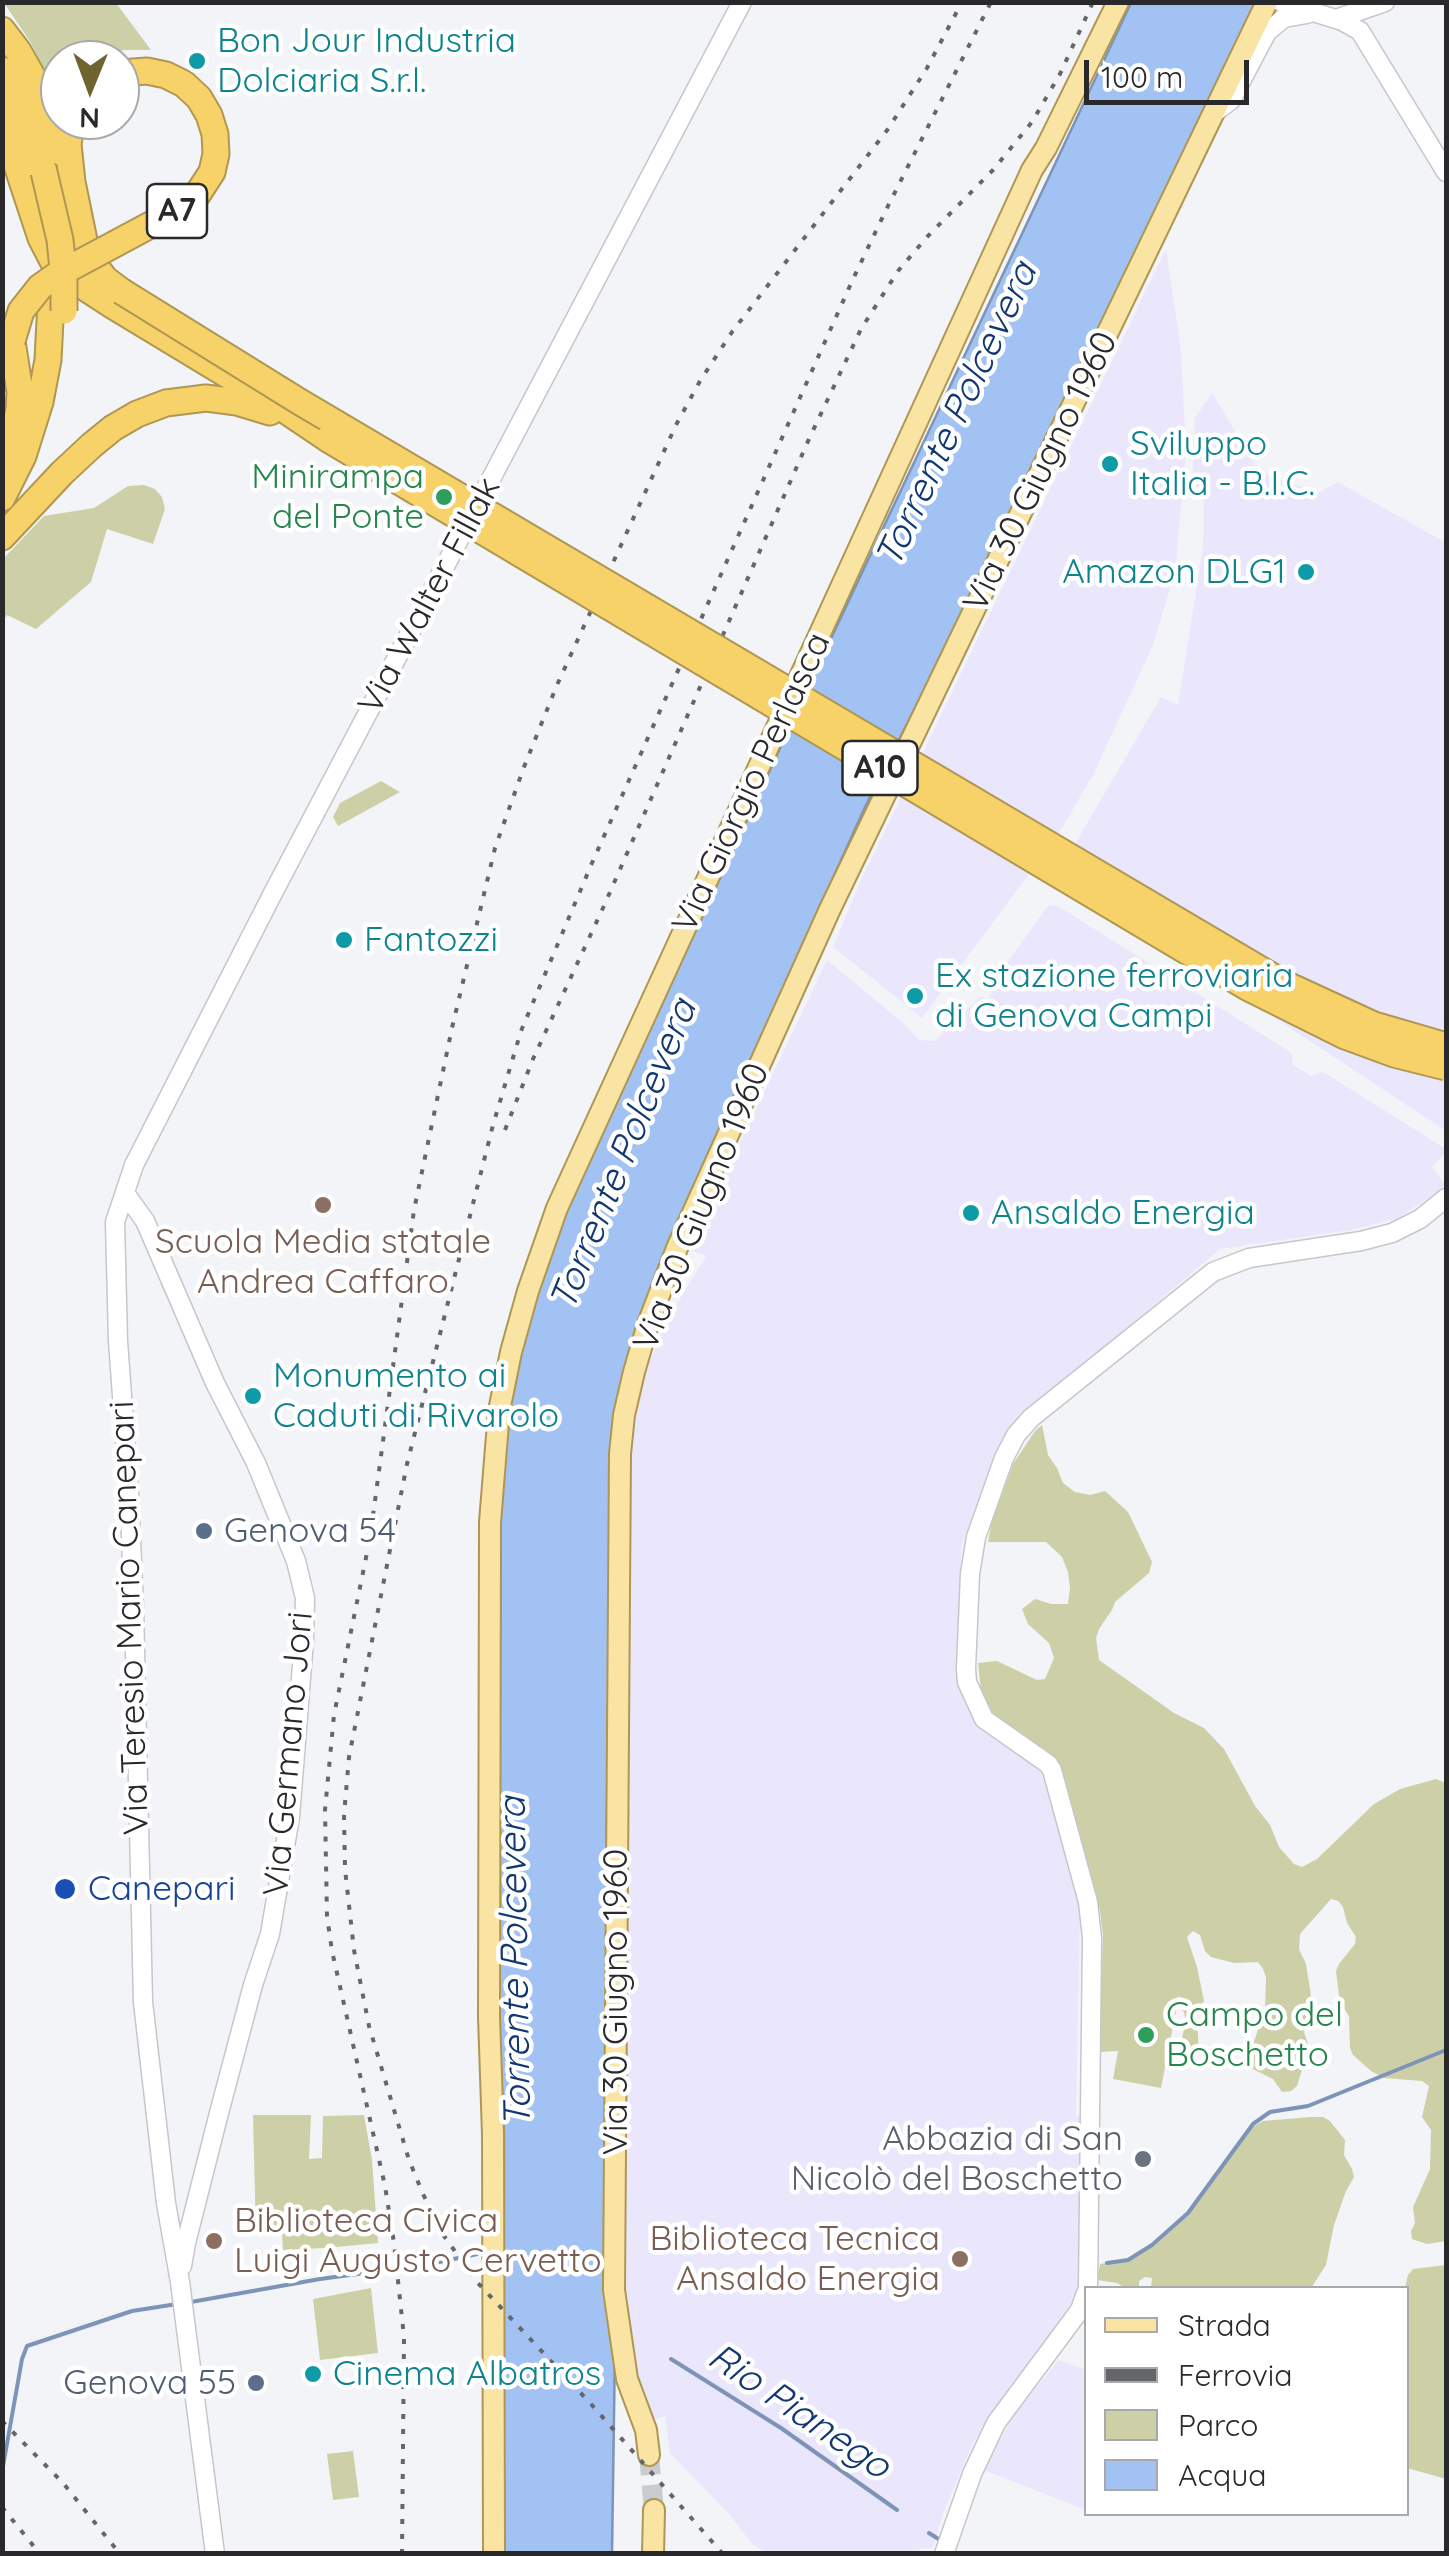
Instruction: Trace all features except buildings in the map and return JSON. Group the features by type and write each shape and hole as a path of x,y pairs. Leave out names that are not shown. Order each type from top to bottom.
{"highway":[{"path":"2,30 36,83 72,182"},
{"path":"2,70 24,111 44,172 54,208 64,279 61,352 55,388 32,462 2,520"},
{"name":"A7","path":"2,456 19,408 12,341 21,311 40,286 57,275 182,208 197,196 212,172 215,134 199,98 176,79 140,70"},
{"path":"2,91 29,163 49,254 52,311 44,382 23,456 2,498"},
{"name":"A10","path":"2,120 40,238 53,261 75,281 117,298 300,402 1285,984 1374,1025 1446,1046"},
{"path":"69,140 72,182"},
{"name":"A10","path":"72,182 87,255 117,298 328,439 1247,987 1312,1022 1356,1040 1446,1066"},
{"name":"A10","path":"2,537 102,436 151,408 179,400 222,399 253,406 328,439"}],"main road":[{"name":"Via Walter Fillak","path":"125,1193 134,1166 273,893 742,2"},
{"path":"1032,165 1107,2"},
{"name":"Via Giorgio Perlasca","path":"494,2554 490,1522 499,1411 511,1352 557,1208 1032,165 1046,148 1118,2"},
{"name":"Via 30 Giugno 1960","path":"649,2455 646,2430 626,2379 614,2290 620,1454 634,1372 677,1248 830,909 1267,2"},
{"path":"1281,2 1319,12 1360,31 1446,172"},
{"path":"1360,31 1388,2"},
{"name":"Via 30 Giugno 1960","path":"1214,114 1232,100 1263,38 1284,18 1388,2"},
{"name":"Via Germano Jori","path":"125,1193 145,1221 215,1383 256,1463 296,1561 304,1598 290,1817 274,1915 201,2183 180,2284"},
{"name":"Via Teresio Mario Canepari","path":"125,1193 115,1230 134,1607 144,2002 166,2204 180,2284"},
{"path":"1087,2286 1092,1938 1088,1902 1052,1770 984,1719 967,1682 970,1574 976,1537 1004,1458 1031,1418 1213,1272 1249,1258 1392,1233 1446,1198"},
{"path":"115,1230 124,1221 145,1221"},
{"path":"180,2284 215,2554"},
{"path":"948,2543 972,2474 996,2423 1080,2310 1084,2299"},
{"path":"482,2554 482,2486 494,2430"},
{"path":"653,2554 654,2510"}],"shaded area":[{"path":"1166,249 1181,350 1186,452 1175,572 1153,645 1094,773 1058,835 922,1018 833,947 862,878"},
{"path":"1212,393 1260,472 1318,493 1338,482 1446,543 1446,1131 1192,963 1061,868 1161,697 1178,705 1203,547 1204,488 1192,487 1195,418"},
{"name":"Ansaldo Energia","path":"1056,905 1289,1051 1292,1064 1311,1076 1321,1072 1328,1075 1446,1149 1432,1167 1446,1186 1398,1218 1351,1230 1220,1249 1025,1414 995,1453 961,1547 960,1688 972,1715 997,1740 1045,1774 1080,1913 1076,2115 1083,2116 1083,2234 1079,2292 1063,2324 1000,2401 972,2445 932,2549 911,2554 766,2553 752,2544 730,2515 670,2453 665,2416 652,2420 634,2379 624,2295 629,1509 637,1412 647,1367 667,1320 706,1256 686,1248 724,1160 738,1147 827,960 919,1040 935,1041 980,997 989,998 1000,972 1048,906"},
{"path":"1059,2360 1084,2369 1084,2509 983,2470 1015,2413"}],"green space":[{"path":"4,3 116,3 151,50 140,50 140,40 40,40 40,62"},
{"path":"144,485 162,497 165,509 153,544 107,529 91,582 36,629 7,615 3,621 3,559 44,516 94,508 128,486"},
{"path":"381,781 400,792 338,826 333,817 340,803"},
{"path":"1042,1425 1048,1455 1063,1483 1075,1492 1090,1495 1105,1491 1128,1512 1152,1562 1149,1573 1115,1602 1099,1629 1099,1660 1174,1713 1204,1728 1224,1749 1279,1847 1294,1864 1302,1867 1317,1859 1374,1804 1400,1789 1436,1779 1446,1783 1446,2241 1427,2244 1412,2239 1411,2231 1415,2223 1413,2207 1430,2169 1431,2130 1422,2117 1429,2086 1422,2081 1384,2078 1371,2071 1350,2048 1349,2016 1340,2003 1336,1971 1356,1937 1338,1901 1331,1899 1300,1934 1299,1949 1306,1964 1313,2009 1304,2032 1309,2047 1297,2086 1291,2091 1282,2092 1273,2079 1251,2068 1253,2044 1265,2010 1263,1969 1258,1962 1234,1963 1211,1957 1200,1935 1193,1931 1187,1937 1204,2001 1197,2020 1199,2052 1187,2050 1181,2043 1186,2020 1179,1995 1161,2088 1113,2079 1118,2051 1099,2052 1103,1936 1100,1911 1060,1770 1046,1750 994,1716 981,1690 978,1663 997,1661 1037,1680 1045,1679 1054,1658 1049,1643 1028,1624 1022,1609 1035,1599 1068,1604 1068,1572 1062,1557 1046,1542 988,1542 1013,1464"},
{"path":"253,2115 311,2115 309,2159 322,2158 323,2116 364,2115 372,2160 378,2243 283,2250 282,2233 256,2235"},
{"path":"1323,2117 1345,2140 1344,2155 1354,2177 1334,2225 1326,2265 1312,2286 1151,2286 1152,2278 1145,2277 1139,2286 1122,2286 1097,2280 1100,2264 1133,2259 1161,2240 1196,2201 1246,2131 1263,2121"},
{"path":"1446,2265 1446,2479 1409,2469 1409,2286 1405,2286 1413,2269"},
{"path":"371,2288 378,2353 320,2360 313,2299"},
{"path":"353,2451 359,2497 333,2500 327,2454"}],"water":[{"name":"Torrente Polcevera","path":"1131,3 1256,3 1005,530 865,807 660,1266 611,1476 606,1893 607,2136 615,2347 612,2553 503,2554 504,2135 498,2007 501,1482 508,1418 525,1331 564,1215"}],"waterway":[{"path":"1107,2263 1128,2260 1188,2213 1253,2124 1270,2112 1308,2106 1446,2050"},
{"path":"191,2302 487,2252"},
{"path":"2,2472 27,2346 132,2311 177,2304"},
{"name":"Rio Pianego","path":"671,2359 781,2428 897,2510"},
{"name":"Rio Pianego","path":"929,2533 940,2540"}],"tunnel":[{"path":"649,2455 654,2510"}],"railway":[{"path":"402,2554 404,2337 385,2186 332,1951 327,1916 325,1810 334,1715 370,1538 414,1210 452,1028 495,848 524,767 557,685 676,425 732,332 888,129 962,2"},
{"path":"723,2554 477,2282 444,2236 423,2194 369,2026 354,1950 345,1869 349,1757 407,1464 493,1125 521,1031 853,279 991,2"},
{"path":"505,1130 533,1059 861,329 898,271 993,170 1032,122 1060,74 1093,2"},
{"path":"2,2421 63,2483 120,2554"},
{"path":"2,2507 40,2554"}],"place":[{"name":"Bon Jour Industria Dolciaria S.r.l.","path":"197,61"},
{"name":"Sviluppo Italia - B.I.C.","path":"1110,464"},
{"name":"Minirampa del Ponte","path":"444,497"},
{"name":"Amazon DLG1","path":"1306,572"},
{"name":"Fantozzi","path":"344,940"},
{"name":"Ex stazione ferroviaria di Genova Campi","path":"915,996"},
{"name":"Scuola Media statale Andrea Caffaro","path":"323,1205"},
{"name":"Ansaldo Energia","path":"971,1213"},
{"name":"Monumento ai Caduti di Rivarolo","path":"253,1396"},
{"name":"Genova 54","path":"204,1531"},
{"name":"Canepari","path":"65,1889"},
{"name":"Campo del Boschetto","path":"1146,2035"},
{"name":"Abbazia di San Nicolò del Boschetto","path":"1143,2159"},
{"name":"Biblioteca Civica Luigi Augusto Cervetto","path":"214,2241"},
{"name":"Biblioteca Tecnica Ansaldo Energia","path":"960,2259"},
{"name":"Cinema Albatros","path":"313,2374"},
{"name":"Genova 55","path":"256,2383"}]}
